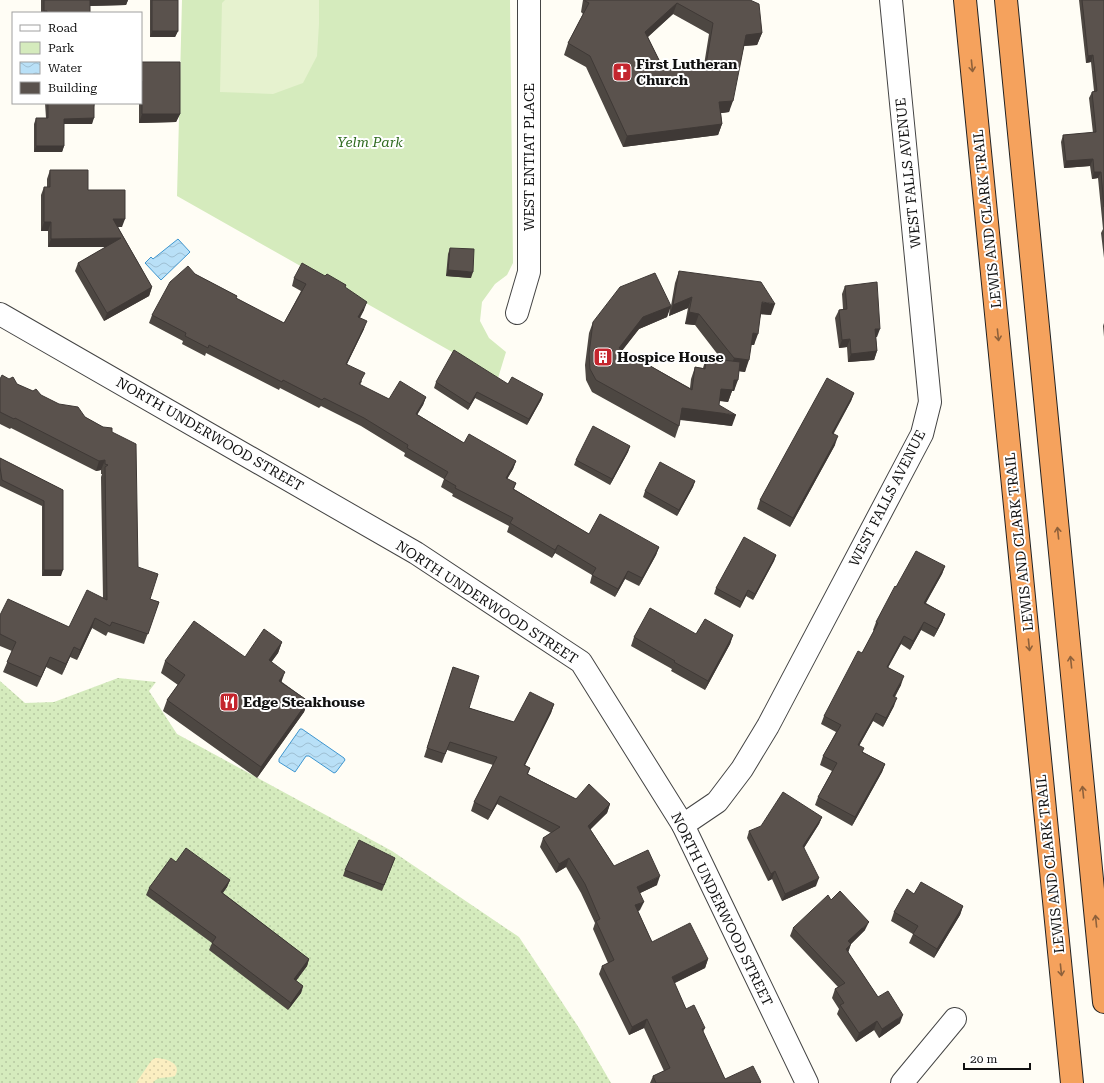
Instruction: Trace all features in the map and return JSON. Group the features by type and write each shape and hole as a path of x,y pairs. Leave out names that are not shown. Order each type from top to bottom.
{"highway":[{"name":"LEWIS AND CLARK TRAIL","path":"965,0 1072,1083"},
{"path":"1006,0 1104,1002"}],"street":[{"name":"WEST ENTIAT PLACE","path":"517,313 530,272 529,0"},
{"name":"WEST FALLS AVENUE","path":"683,825 717,802 742,769 768,726 922,434 930,402 891,0"},
{"name":"NORTH UNDERWOOD STREET","path":"0,314 416,553 581,662 683,825 807,1083"},
{"path":"902,1083 955,1019"}],"green space":[{"name":"Yelm Park","path":"182,0 510,0 513,263 507,275 495,284 482,302 480,321 489,338 506,352 498,378 177,196"},
{"path":"225,0 319,0 317,56 303,83 273,94 220,92 222,3"},
{"path":"118,678 156,682 149,691 177,734 392,851 519,937 579,1028 611,1083 0,1083 0,681 25,703 54,702"}],"sand":[{"path":"155,1058 172,1062 177,1068 175,1076 160,1078 153,1083 136,1083 151,1061"}],"water":[{"path":"178,239 190,252 161,280 145,263 151,257 153,259"},
{"path":"300,729 344,758 345,760 336,772 334,773 309,756 306,756 295,772 279,762 279,759"}],"building":[{"path":"44,0 90,0 90,12 44,11"},
{"path":"152,0 178,0 178,31 152,31"},
{"name":"First Lutheran Church","path":"750,0 759,4 762,33 746,35 733,101 719,102 722,124 627,136 590,56 568,43 589,3 585,1","holes":["677,3 713,23 706,65 664,70 645,32"]},
{"path":"1082,0 1104,0 1104,207 1101,172 1094,172 1093,159 1066,161 1063,135 1096,132 1092,92 1097,91 1093,55 1088,56"},
{"path":"142,62 180,62 180,114 142,114"},
{"path":"48,104 94,104 94,118 64,119 64,146 36,146 36,118 48,118"},
{"path":"50,170 88,170 88,190 125,190 125,219 113,219 152,287 107,313 78,263 121,238 51,239 51,222 44,222 44,187 50,187"},
{"path":"450,248 474,249 473,272 448,270"},
{"path":"302,263 325,276 327,274 346,285 345,287 367,302 358,317 367,321 346,364 365,373 359,384 389,399 400,381 426,397 416,414 464,443 469,434 516,461 506,478 516,483 513,489 589,534 600,514 659,547 642,578 628,571 618,589 592,575 596,568 558,545 555,550 510,523 513,518 455,488 456,486 444,479 448,472 407,448 408,445 364,418 324,398 322,400 283,380 282,382 209,345 208,348 185,336 186,333 152,315 170,282 188,266 195,274 237,296 236,298 284,323 306,284 294,278"},
{"path":"679,271 761,282 775,304 762,302 758,334 753,333 749,360 734,358 699,314 689,312 692,297 673,305"},
{"path":"655,273 671,306 643,317 619,348 692,390 695,367 705,369 706,358 740,362 738,380 734,380 733,390 721,389 719,405 736,415 682,408 679,426 596,380 590,369 589,354 593,322 620,287"},
{"path":"877,282 880,329 875,329 877,351 851,354 850,339 842,340 839,310 847,309 845,286"},
{"path":"454,350 508,384 512,377 543,394 529,419 477,392 470,404 436,382"},
{"path":"2,375 9,379 13,377 17,384 33,391 36,389 41,395 59,404 78,407 85,417 103,427 112,428 112,432 136,444 138,567 158,574 150,599 159,602 148,634 112,622 110,626 95,618 80,650 74,647 66,664 50,657 41,677 7,662 16,642 0,634 0,615 8,599 69,627 87,590 107,600 105,467 108,465 105,464 105,460 99,461 15,418 14,419 0,412 0,379"},
{"path":"827,378 854,393 832,433 838,436 793,518 760,500"},
{"path":"593,426 630,446 612,479 576,460"},
{"path":"0,458 63,490 63,570 44,570 44,501 2,480"},
{"path":"660,462 695,481 679,510 645,491"},
{"path":"744,537 776,555 755,594 748,590 742,602 716,588"},
{"path":"916,551 945,566 924,603 945,614 937,629 924,622 913,641 904,636 887,667 904,676 893,696 897,698 886,718 876,713 858,745 864,748 862,752 885,764 855,817 818,797 837,763 823,756 841,725 824,716 858,651 862,653 895,586 896,587"},
{"path":"650,608 696,634 705,619 733,635 708,681 634,637"},
{"name":"Edge Steakhouse","path":"194,621 245,657 264,629 282,642 269,660 285,672 279,681 308,701 261,767 167,700 185,675 165,661"},
{"path":"453,667 479,676 469,708 514,722 530,692 554,704 524,765 530,768 527,774 576,799 589,784 610,804 588,826 614,866 648,850 660,876 637,887 644,902 635,905 652,942 690,923 708,959 672,977 686,1009 694,1005 705,1028 702,1029 725,1079 753,1066 761,1082 656,1083 653,1076 670,1068 647,1019 632,1027 602,966 614,960 596,921 600,919 585,884 569,858 559,864 543,838 560,827 500,796 492,811 474,802 497,757 450,742 445,754 427,748"},
{"path":"783,792 822,817 803,846 819,878 785,894 775,871 771,874 749,831 761,826"},
{"path":"359,840 395,858 384,885 345,870"},
{"path":"186,848 230,880 221,892 309,959 294,979 303,986 291,1003 212,943 216,937 149,888 171,858 176,862"},
{"path":"921,882 963,906 937,949 913,934 918,926 894,912 907,889 914,894"},
{"path":"840,891 869,922 848,941 851,944 846,949 878,997 888,991 903,1015 882,1029 877,1021 859,1033 840,1005 844,1003 835,989 845,983 793,928 828,895 831,900"}],"place":[{"name":"First Lutheran Church","path":"622,72"},
{"name":"Hospice House","path":"603,357"},
{"name":"Edge Steakhouse","path":"229,702"}]}
